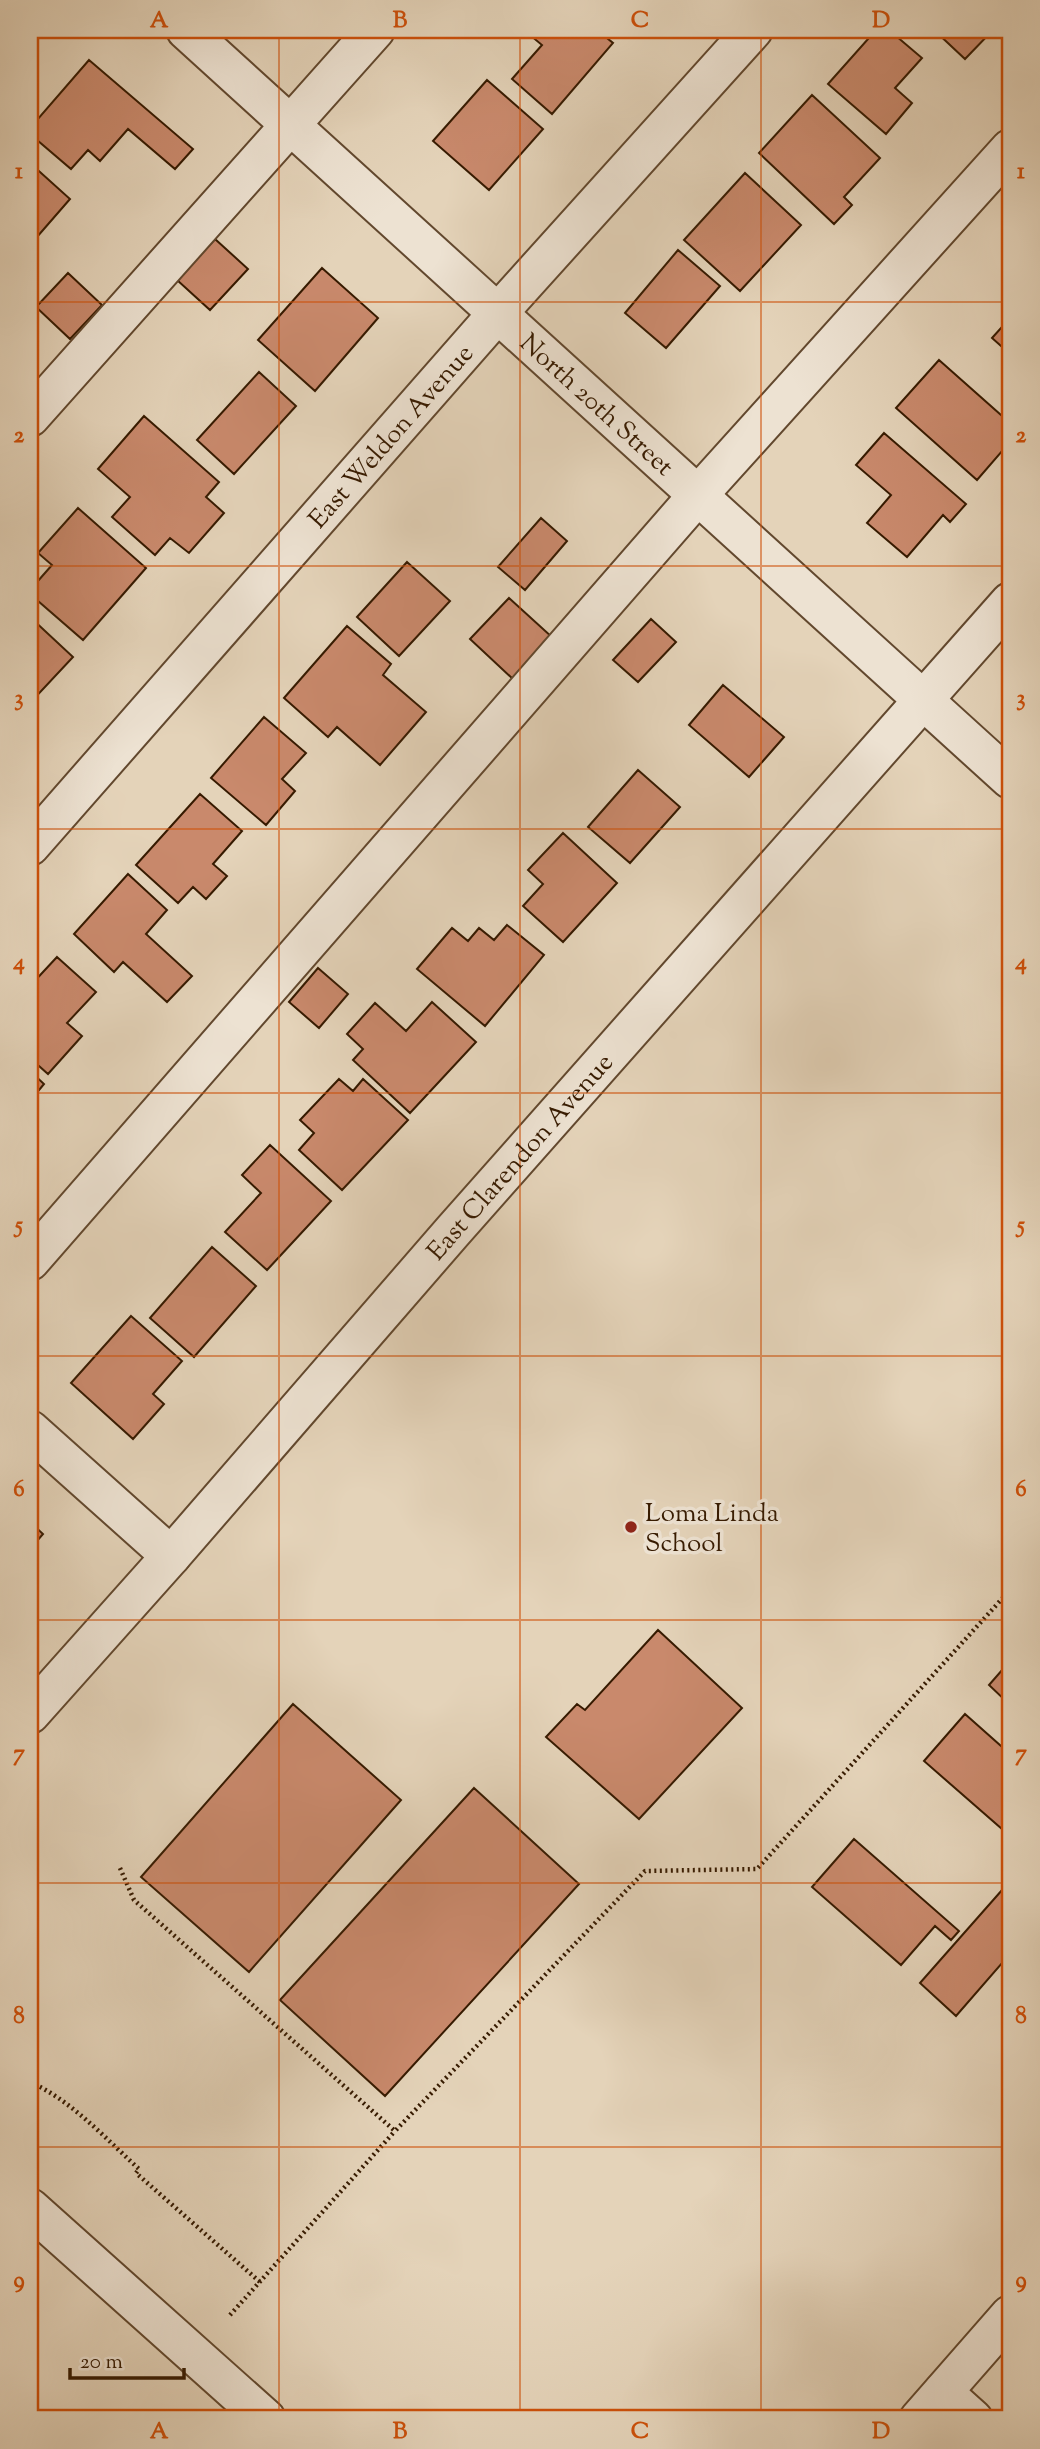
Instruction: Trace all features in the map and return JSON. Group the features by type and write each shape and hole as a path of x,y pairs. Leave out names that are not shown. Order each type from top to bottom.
{"street":[{"name":"North 20th Street","path":"186,30 1010,779"},
{"path":"30,417 375,30"},
{"name":"East Weldon Avenue","path":"30,846 497,314 753,30"},
{"path":"30,1261 698,495 1010,149"},
{"name":"East Clarendon Avenue","path":"30,1714 1010,602"},
{"path":"30,1430 171,1556"},
{"path":"30,2208 266,2419"},
{"path":"973,2419 931,2406 1010,2315"}],"path":[{"path":"230,2315 395,2132 645,1871 757,1869 1010,1590"},
{"path":"120,1868 134,1900 395,2132"},
{"path":"30,2082 53,2092 103,2134 139,2169 136,2173 260,2282"}],"building":[{"path":"524,30 597,30 613,43 552,114 512,79 542,45"},
{"path":"876,30 889,30 922,58 895,88 912,103 886,134 828,84"},
{"path":"934,30 993,30 965,59"},
{"path":"89,60 193,149 175,169 128,129 100,161 88,150 71,169 30,134 30,128"},
{"path":"487,80 543,129 489,190 433,141"},
{"path":"812,95 880,158 844,197 852,205 834,224 759,153"},
{"path":"30,163 70,199 30,245"},
{"path":"745,173 801,225 740,291 684,240"},
{"path":"215,239 248,269 210,310 177,280"},
{"path":"678,250 720,286 666,348 625,313"},
{"path":"322,268 378,318 315,391 258,340"},
{"path":"68,273 102,305 70,339 36,307"},
{"path":"1010,318 1010,354 992,338"},
{"path":"939,360 1010,423 1010,442 977,480 896,408"},
{"path":"259,372 296,406 234,474 197,440"},
{"path":"144,416 219,482 206,497 224,513 189,553 170,538 155,555 112,517 130,497 98,469"},
{"path":"884,433 966,504 950,522 943,515 907,557 867,523 891,495 856,465"},
{"path":"78,508 146,568 83,640 30,594 30,590 52,565 38,553"},
{"path":"541,518 567,541 525,590 498,567"},
{"path":"407,562 450,601 399,656 357,617"},
{"path":"509,598 553,638 514,680 470,639"},
{"path":"30,617 73,657 30,703"},
{"path":"651,619 676,642 638,682 613,660"},
{"path":"347,626 391,664 383,675 426,712 380,765 337,727 328,737 284,698"},
{"path":"723,685 784,737 749,777 689,725"},
{"path":"264,717 306,753 282,779 295,791 266,825 211,778"},
{"path":"638,770 680,807 630,863 588,827"},
{"path":"200,794 242,831 213,864 227,876 206,899 193,887 178,903 136,865"},
{"path":"563,833 617,883 563,942 523,906 543,884 528,870"},
{"path":"128,874 167,910 146,934 192,976 167,1002 123,962 114,972 74,934"},
{"path":"507,925 544,955 485,1026 417,969 452,928 468,941 479,928 494,940"},
{"path":"57,957 96,992 67,1023 82,1036 48,1074 30,1058 30,986"},
{"path":"318,968 348,994 319,1028 289,1002"},
{"path":"432,1002 476,1042 410,1113 353,1060 363,1049 347,1034 375,1003 406,1031"},
{"path":"30,1071 44,1084 30,1101"},
{"path":"339,1079 353,1091 363,1079 408,1120 342,1190 299,1150 314,1133 300,1120"},
{"path":"270,1145 331,1201 267,1270 225,1232 261,1193 242,1175"},
{"path":"212,1247 256,1286 194,1357 150,1318"},
{"path":"131,1316 182,1361 153,1394 164,1404 133,1439 71,1383"},
{"path":"30,1522 43,1534 30,1549"},
{"path":"658,1630 742,1708 639,1819 546,1737 577,1704 585,1710"},
{"path":"1010,1661 1010,1705 989,1685"},
{"path":"293,1704 401,1800 249,1972 141,1877"},
{"path":"965,1714 1010,1754 1010,1836 924,1761"},
{"path":"474,1788 579,1884 385,2096 280,2000"},
{"path":"854,1839 959,1931 951,1940 935,1926 901,1965 812,1887"},
{"path":"1010,1881 1010,1954 956,2016 920,1983"}],"place":[{"name":"Loma Linda School","path":"631,1527"}]}
